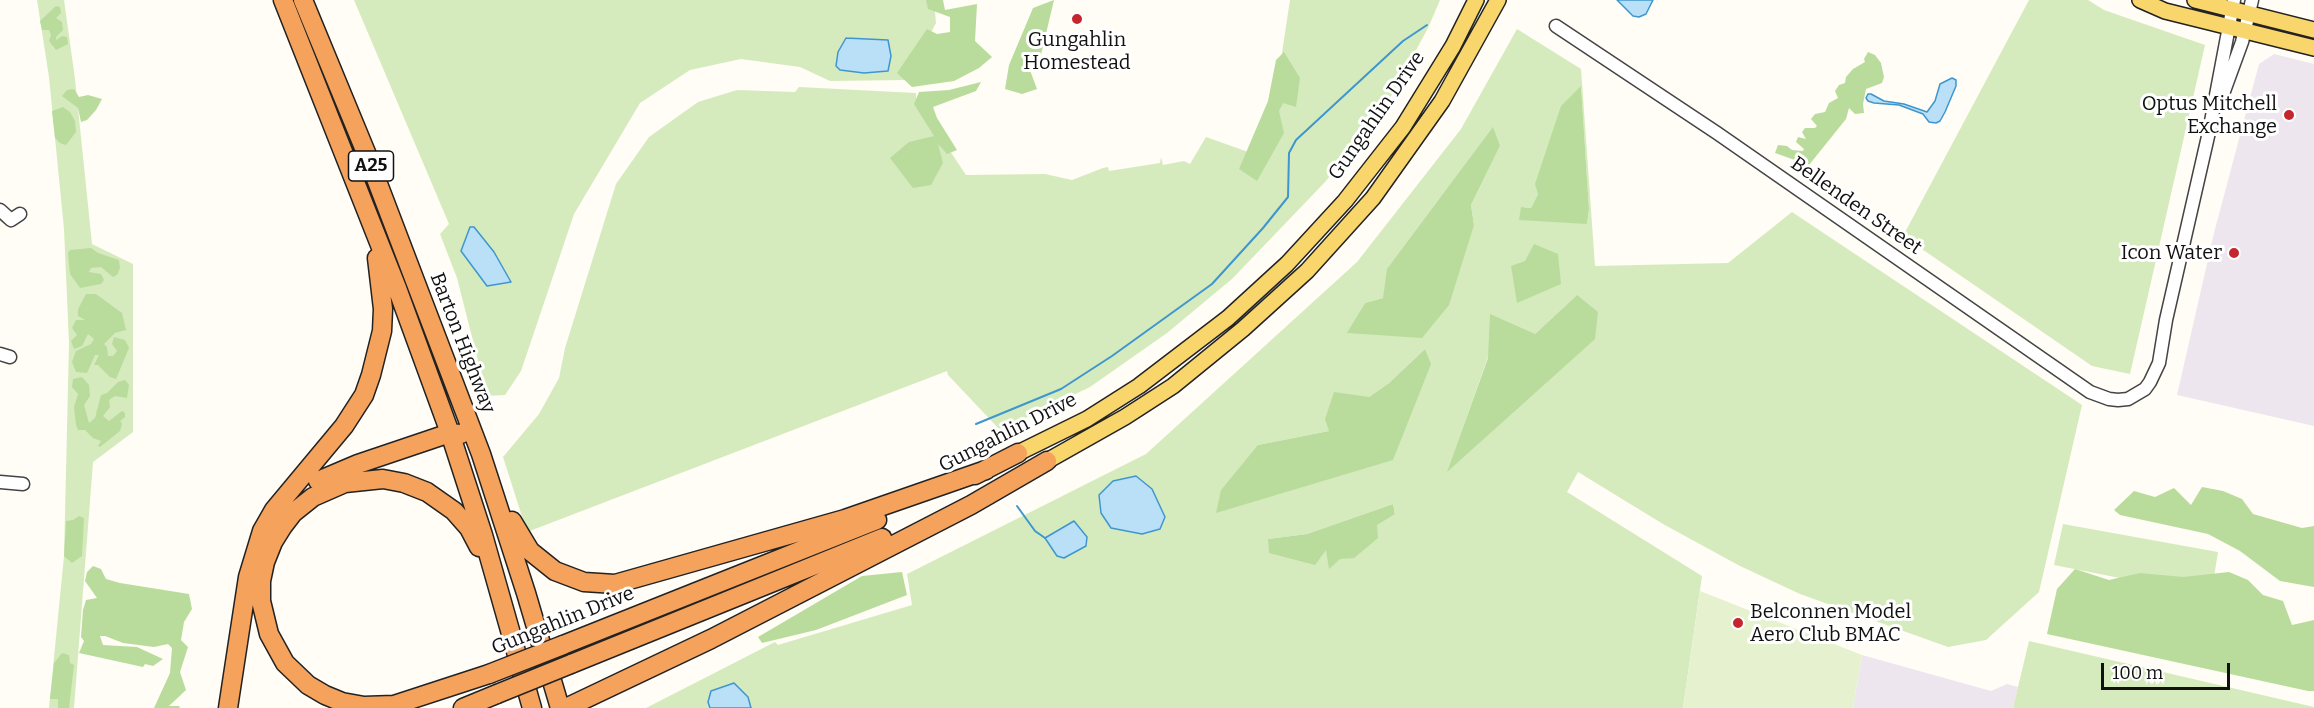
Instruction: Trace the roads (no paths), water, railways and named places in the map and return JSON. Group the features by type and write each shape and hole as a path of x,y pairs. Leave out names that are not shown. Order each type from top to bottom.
{"highway":[{"name":"Barton Highway","path":"283,0 397,288 450,433 534,704"},
{"name":"Barton Highway","path":"303,0 367,155 478,448 560,708"},
{"path":"228,708 248,577 257,543 274,510 344,426 358,404 371,375 382,331 382,289 377,258 337,147 325,105"},
{"path":"257,543 288,503 313,484 358,464 450,433 467,436 478,448"},
{"name":"Gungahlin Drive","path":"414,708 489,674 888,516 1018,453"},
{"path":"566,708 711,639 971,505 1047,461"},
{"name":"Gungahlin Drive","path":"463,708 864,546 1047,461"},
{"path":"489,480 523,543 537,558 555,571 569,577 592,584 606,584 630,581 844,519 986,470"},
{"path":"489,674 405,703 385,706 364,706 342,702 308,685 291,670 279,654 269,634 262,607 261,581 265,562 283,526 308,500 326,489 345,483 383,479 404,483 427,492 454,511 474,537 482,554 501,621 516,650"},
{"path":"545,656 550,708"},
{"path":"589,708 598,698 616,686"}],"main road":[{"name":"Gungahlin Drive","path":"1018,453 1088,419 1139,386 1228,318 1287,264 1345,201 1403,127 1453,46 1476,0"},
{"name":"Gungahlin Drive","path":"1047,461 1125,417 1173,386 1243,329 1307,271 1373,198 1442,101 1498,0"},
{"path":"2140,0 2165,12 2314,48"},
{"path":"2195,0 2250,7 2314,30"}],"street":[{"path":"2209,132 2233,5"},
{"path":"2209,132 2244,32 2250,7"},
{"name":"Bellenden Street","path":"1556,26 1717,133 2090,392 2109,399 2128,399 2137,395 2150,382 2159,363 2166,320 2209,132"},
{"path":"0,210 14,222"},
{"path":"0,482 23,484"}],"water":[{"path":"1617,0 1653,0 1646,14 1639,17 1633,16"},
{"path":"846,38 888,40 891,56 888,71 864,73 840,70 836,66 838,52"},
{"path":"1952,78 1956,80 1956,86 1945,112 1940,121 1936,123 1929,122 1923,114 1899,105 1874,103 1866,98 1868,94 1871,94 1884,101 1904,104 1927,112 1935,101 1940,84"},
{"path":"470,227 474,227 494,252 511,282 487,286 461,251"},
{"path":"1136,476 1152,489 1165,517 1160,529 1142,534 1111,528 1101,513 1099,495 1113,481"},
{"path":"1074,521 1087,537 1086,546 1064,558 1057,556 1045,538"},
{"path":"734,683 748,697 751,708 710,708 708,702 711,691"}],"waterway":[{"path":"976,424 1061,389 1112,356 1212,284 1288,197 1289,153 1296,140 1403,41 1427,25"},
{"path":"1017,506 1035,531 1045,538"}],"place":[{"name":"Gungahlin Homestead","path":"1077,19"},
{"name":"Optus Mitchell Exchange","path":"2289,115"},
{"name":"Icon Water","path":"2234,253"},
{"name":"Belconnen Model Aero Club BMAC","path":"1738,623"}]}
